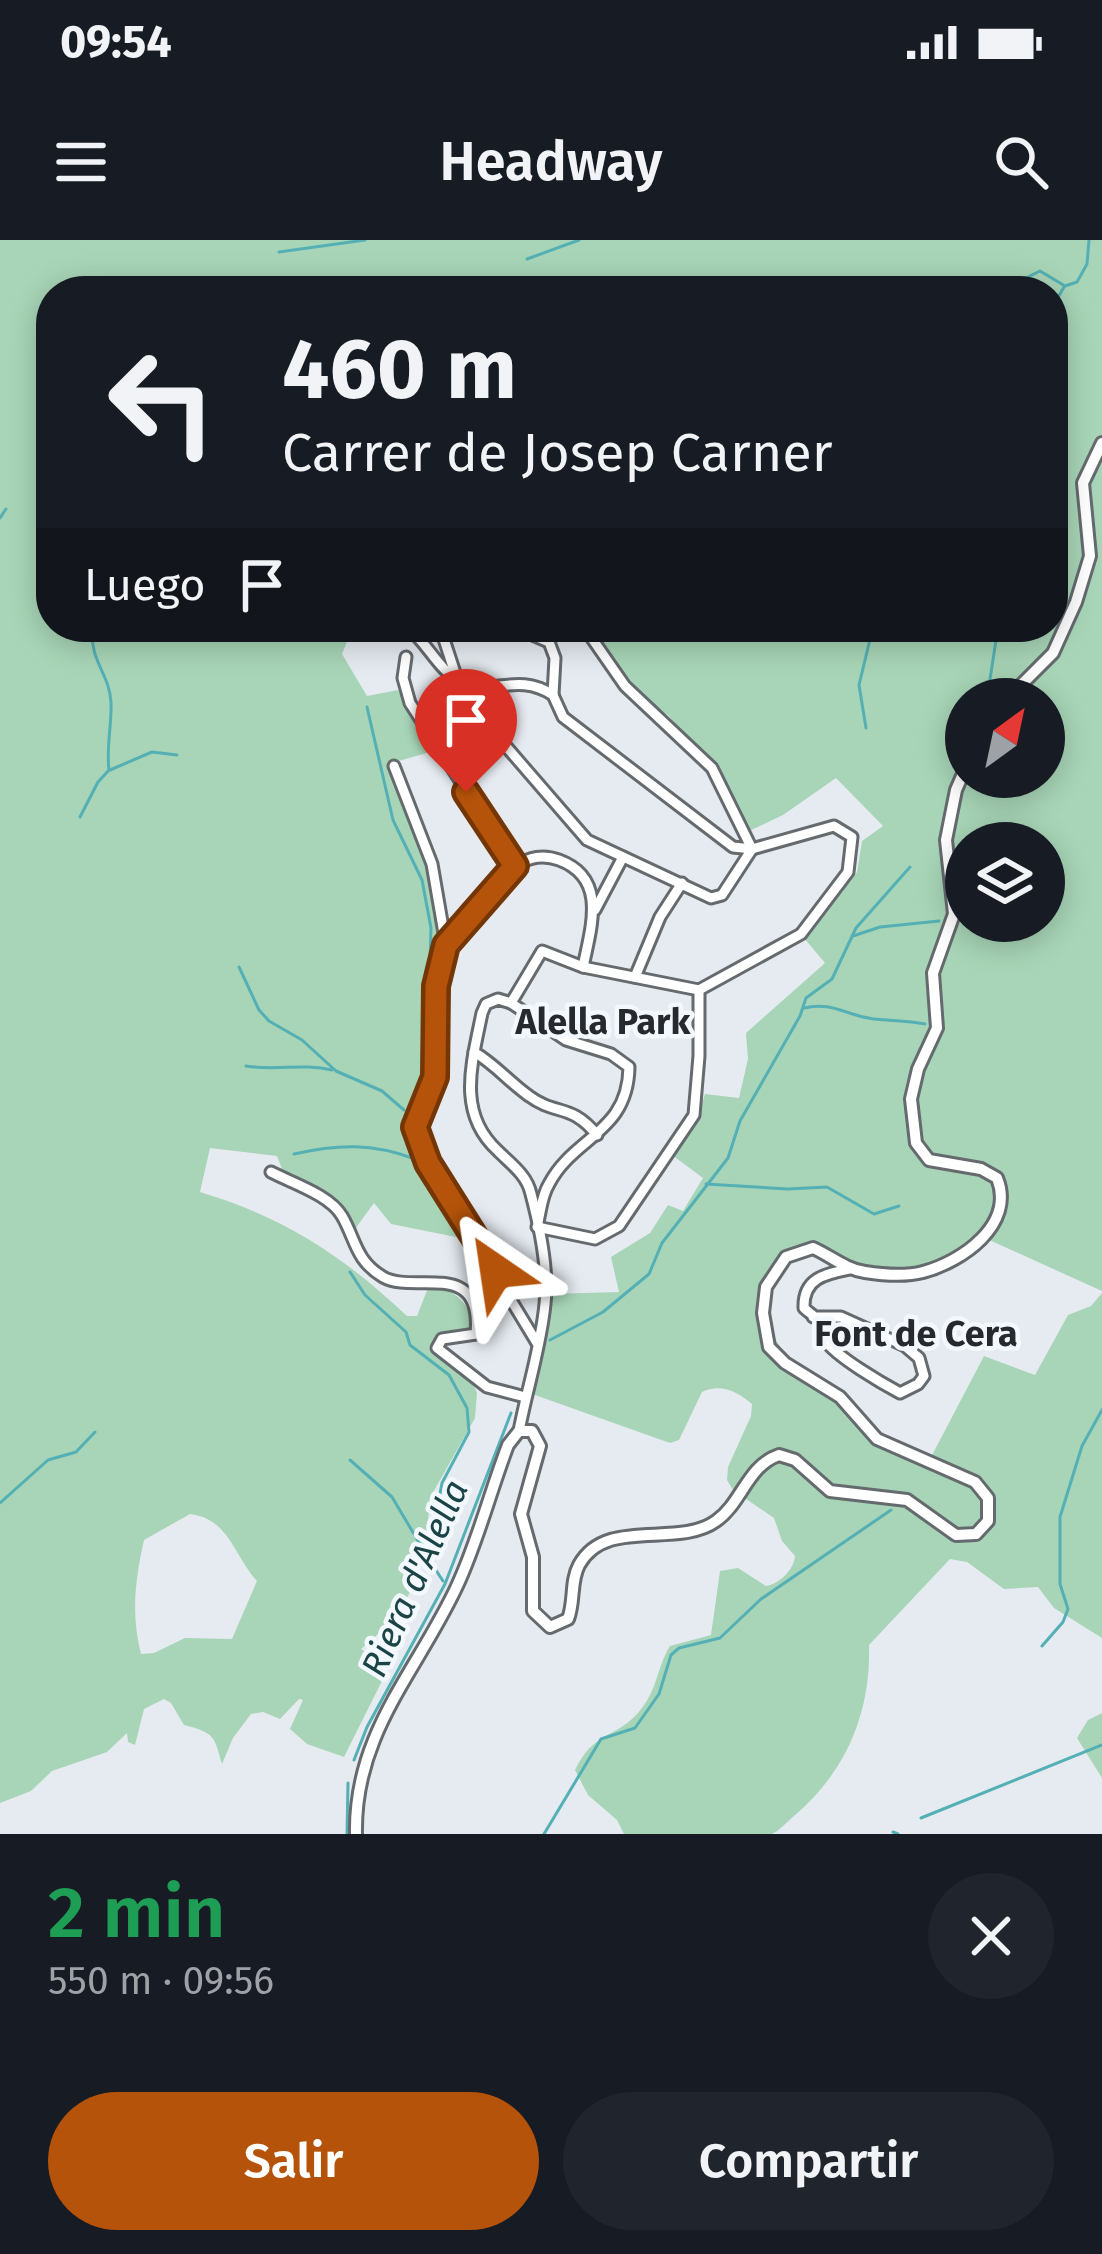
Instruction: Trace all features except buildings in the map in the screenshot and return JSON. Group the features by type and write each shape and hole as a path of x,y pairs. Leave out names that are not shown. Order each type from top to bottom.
{"main road":[{"path":"1068,620 1090,556 1083,483 1102,443"},
{"path":"1028,678 1058,642"},
{"path":"356,1834 374,1733 455,1589 508,1445 523,1430 536,1435 540,1447 521,1514 533,1557 533,1611 550,1627 568,1618 578,1566 593,1549 614,1539 709,1525 727,1511 762,1463 778,1455 795,1460 830,1491 901,1498 949,1532 976,1534 985,1526 990,1510 980,1486 877,1439 833,1391 784,1363 764,1334 764,1296 773,1272 786,1257 813,1248 850,1269 909,1275 946,1263 982,1239 1000,1204 1000,1184 993,1174 924,1156 911,1120 914,1080 937,1028 933,973 955,914 946,840 954,798"}],"street":[{"path":"420,642 458,681 473,687 524,682 553,695"},
{"path":"445,642 458,681"},
{"path":"511,1003 542,951 583,967 699,990 801,934 848,872 854,846 845,830 834,826 752,849 733,847 563,716 553,695 555,658 549,642"},
{"path":"594,642 625,686 712,768 752,849"},
{"path":"406,657 403,678 410,703 515,866"},
{"path":"442,755 476,736 504,744 587,840 717,899 752,849"},
{"path":"394,766 432,864 446,945 436,986 435,1077 415,1127 428,1163 537,1343"},
{"path":"583,967 594,913 623,856"},
{"path":"446,945 515,866 529,857 553,857 572,865 590,882 594,913"},
{"path":"635,977 660,917 682,884"},
{"path":"537,1227 595,1239 619,1226 694,1115 699,990"},
{"path":"523,1430 524,1402 545,1305 537,1227 525,1177 484,1139 473,1118 470,1076 486,1004 498,999 566,1040 611,1054 629,1067 623,1102 597,1135 550,1179 537,1227"},
{"path":"474,1052 512,1078 533,1100 583,1118 597,1135"},
{"path":"271,1172 342,1214 360,1257 382,1276 401,1283 445,1281 469,1297 477,1317 476,1334 442,1339 437,1348 487,1387 524,1402"},
{"path":"813,1317 841,1317 905,1346 920,1358 924,1376 918,1384 900,1393 829,1343 819,1322 813,1317 804,1308 811,1281 850,1269"}],"green space":[{"path":"0,240 1102,240 1102,1291 987,1239 916,1277 889,1281 809,1252 786,1264 772,1288 769,1329 786,1356 835,1389 883,1439 930,1459 984,1356 1035,1375 1068,1315 1091,1306 1102,1293 1102,1638 1054,1608 1038,1587 1004,1589 967,1562 950,1559 869,1645 865,1694 852,1740 812,1799 772,1834 624,1834 617,1820 588,1795 575,1770 589,1748 629,1722 644,1705 670,1646 711,1635 720,1571 738,1568 766,1586 792,1566 795,1556 782,1541 774,1518 733,1490 727,1480 752,1404 728,1390 702,1392 679,1440 670,1443 532,1394 549,1294 619,1292 611,1257 650,1233 668,1205 683,1211 703,1178 672,1155 696,1122 705,1094 739,1098 748,1059 746,1033 825,963 804,938 857,872 862,841 883,826 836,778 783,815 749,831 706,752 669,716 638,695 601,642 1068,642 1068,276 36,276 36,642 347,642 342,654 367,696 398,690 430,752 388,764 428,867 439,934 433,1039 414,1141 477,1253 456,1237 391,1224 374,1203 355,1229 339,1202 284,1174 277,1156 210,1148 200,1192 259,1214 311,1241 407,1316 417,1316 428,1288 444,1290 466,1306 473,1319 470,1330 436,1336 429,1347 471,1379 477,1393 475,1418 431,1496 423,1561 400,1615 361,1649 389,1667 344,1757 307,1744 290,1729 303,1700 299,1699 280,1719 263,1712 251,1714 222,1764 212,1737 184,1725 164,1699 144,1709 135,1745 128,1742 127,1733 107,1752 52,1771 31,1791 0,1803","holes":["190,1514 222,1530 257,1581 232,1639 185,1638 141,1654 135,1597 144,1540"]},
{"path":"1102,1713 1102,1778 1077,1738 1088,1720"}],"waterway":[{"path":"279,252 365,240"},
{"path":"527,259 579,240"},
{"path":"1068,285 1077,282 1087,264 1089,240"},
{"path":"1030,276 1040,271 1048,276"},
{"path":"0,518 6,509"},
{"path":"80,817 109,770 111,702 93,642"},
{"path":"866,728 859,685 869,642"},
{"path":"990,678 996,642"},
{"path":"367,707 393,820 422,880 431,928 427,1064 408,1122 423,1167"},
{"path":"110,770 152,752 177,755"},
{"path":"550,1340 603,1312 649,1274 662,1243 728,1158 740,1121 806,998 832,979 856,928 910,867"},
{"path":"853,936 880,927 939,921"},
{"path":"239,967 269,1021 302,1040 336,1071 382,1091 404,1110"},
{"path":"804,1008 823,1006 864,1017 925,1024"},
{"path":"246,1066 332,1070"},
{"path":"294,1154 355,1147 415,1159"},
{"path":"706,1184 827,1187 874,1214 899,1206"},
{"path":"350,1272 365,1295 406,1332 410,1345 449,1375 467,1408 469,1432 442,1483 428,1558 443,1581"},
{"path":"1042,1646 1068,1609 1060,1584 1060,1517 1082,1446 1102,1410"},
{"name":"Riera d'Alella","path":"354,1760 367,1727 445,1584 511,1413"},
{"path":"0,1503 48,1460 76,1452 95,1432"},
{"path":"350,1460 392,1497 427,1556"},
{"path":"544,1834 601,1739 635,1728 659,1694 671,1655 679,1648 720,1638 761,1599 891,1510"},
{"path":"921,1818 1102,1745"},
{"name":"Riera d'Alella","path":"347,1834 348,1783"},
{"path":"893,1832 898,1834"}],"district":[{"name":"Alella Park","path":"603,1021"},
{"name":"Font de Cera","path":"916,1333"}],"route":[{"path":"466,792 515,866 446,945 436,986 435,1077 415,1127 428,1163 496,1271"}]}
